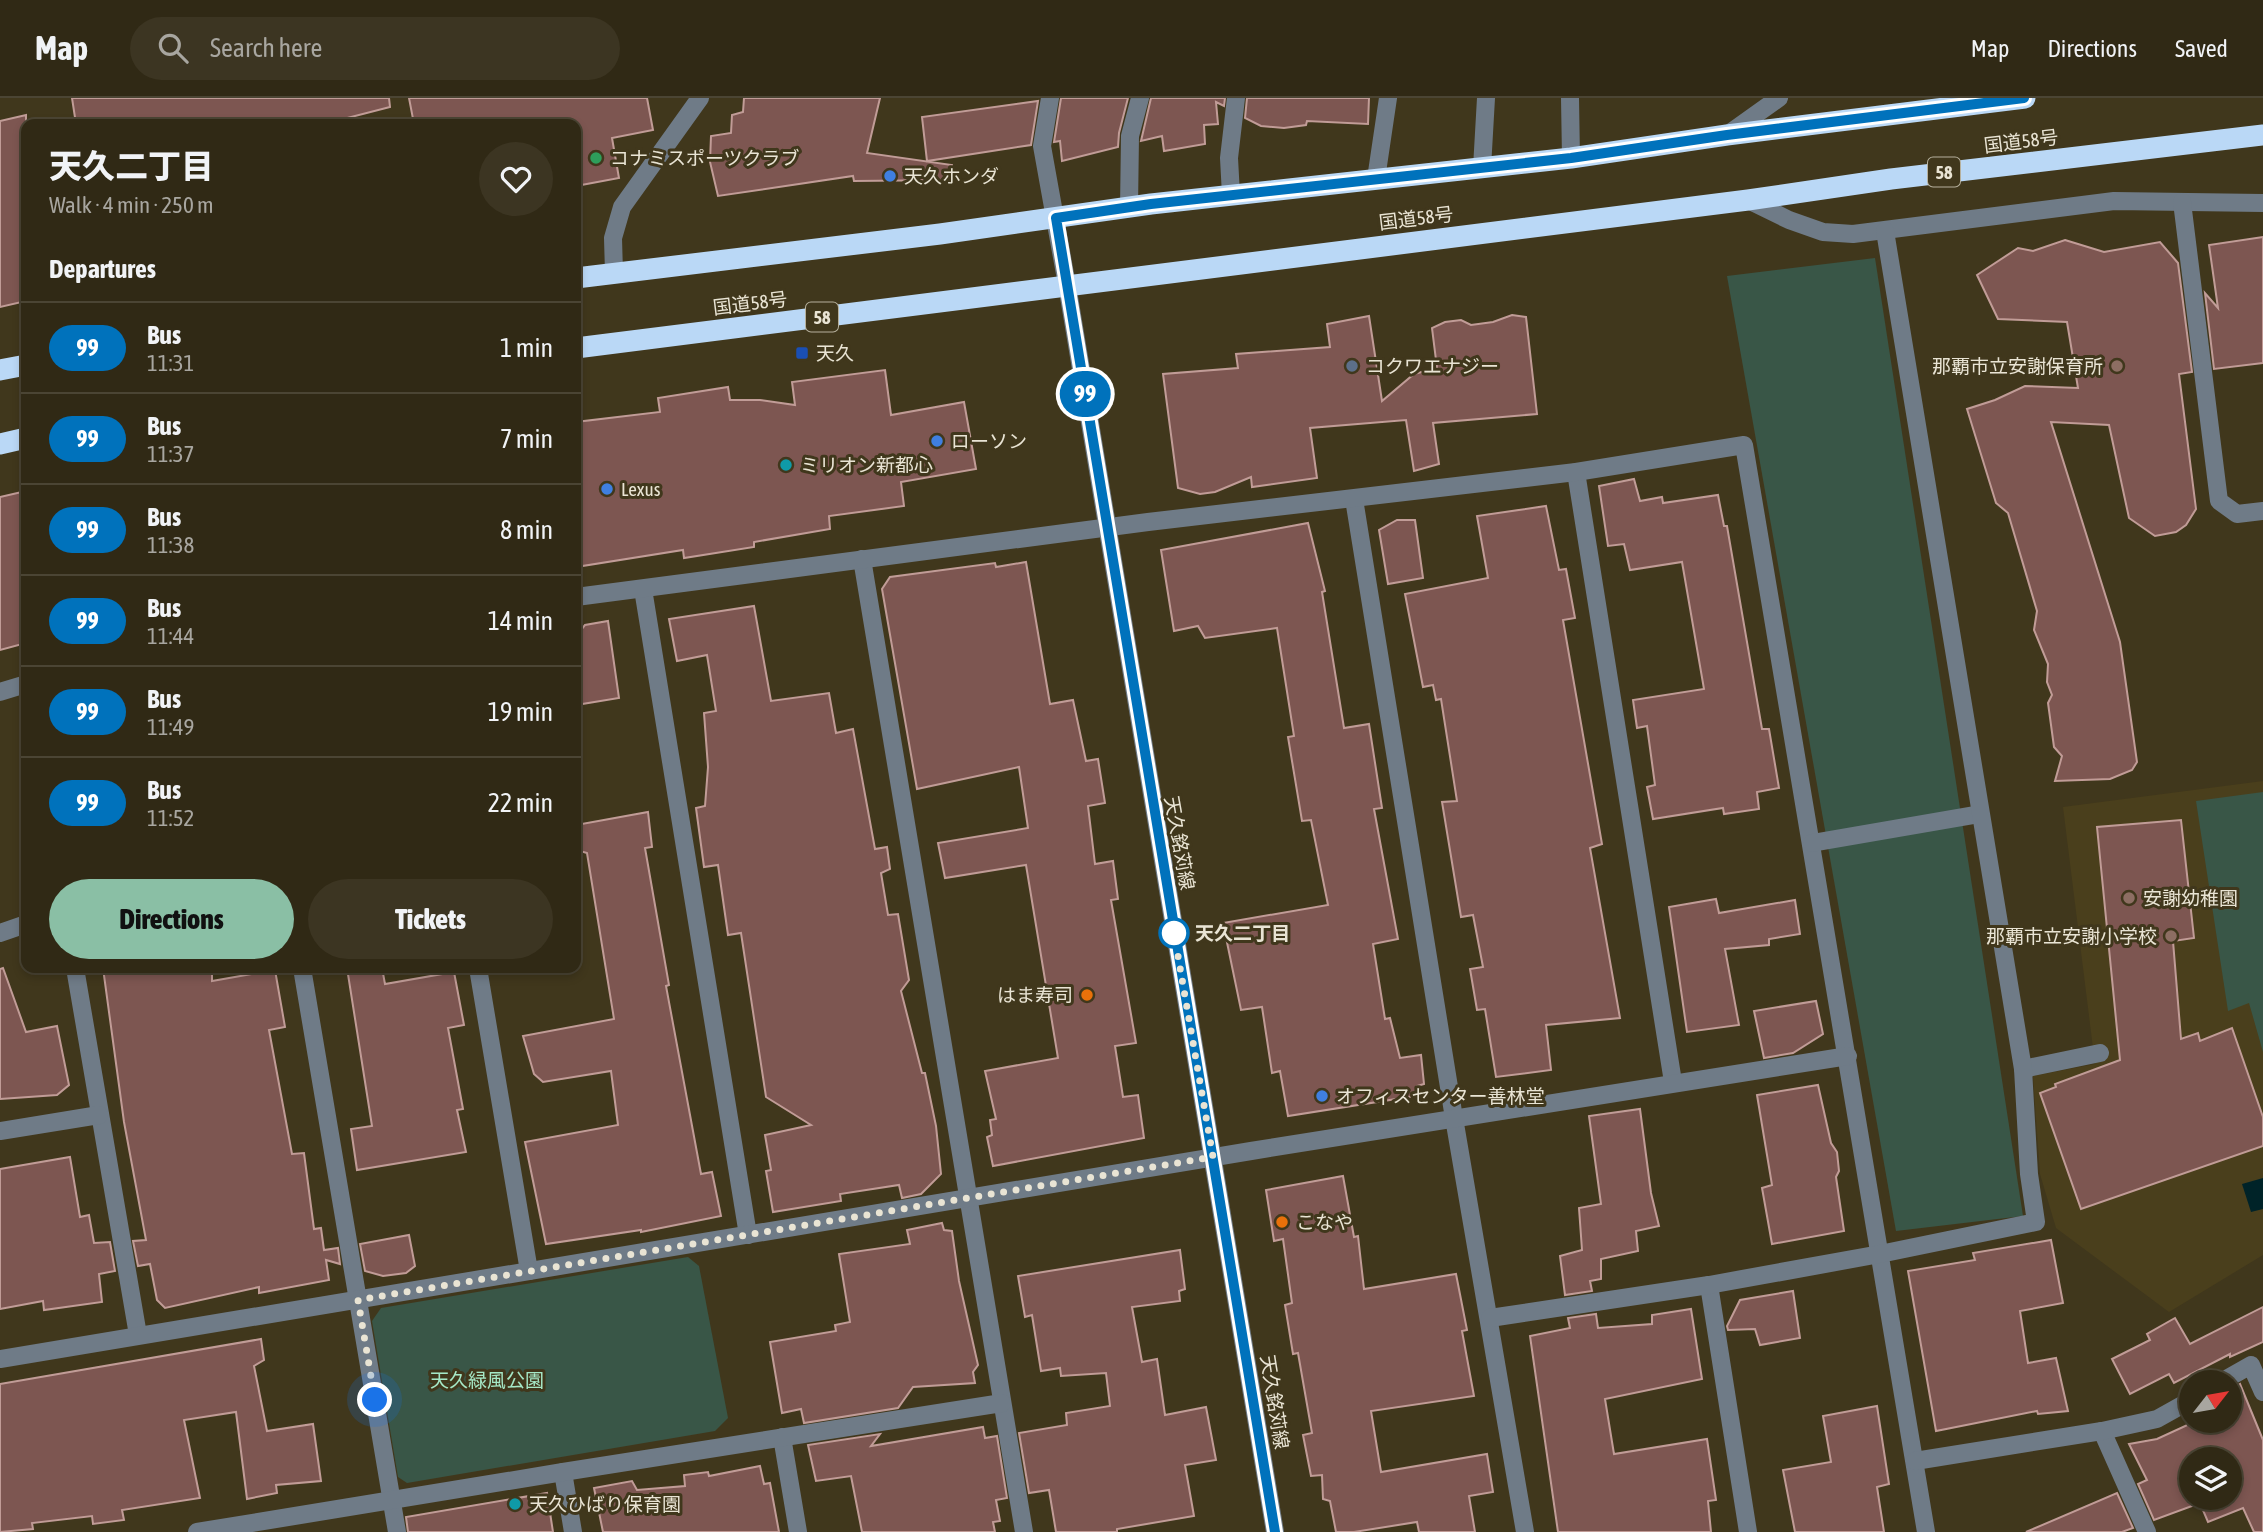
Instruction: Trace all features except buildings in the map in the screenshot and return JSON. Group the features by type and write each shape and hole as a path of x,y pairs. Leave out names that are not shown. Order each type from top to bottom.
{"highway":[{"path":"581,277 1231,195 1571,158 1727,135 2025,98"},
{"name":"国道58号","path":"581,347 1748,200 1891,179 2263,135"},
{"name":"58","path":"2141,150 2263,147"},
{"path":"0,370 21,366"},
{"path":"0,444 21,439"}],"street":[{"path":"614,273 613,239 622,207 700,98"},
{"name":"天久銘苅線","path":"1049,98 1042,146 1068,285 1275,1532"},
{"path":"1129,208 1130,135 1140,98"},
{"path":"1231,195 1228,159 1236,98"},
{"path":"1376,179 1388,98"},
{"path":"1482,168 1486,98"},
{"path":"1570,98 1571,158"},
{"path":"1727,135 1779,98"},
{"path":"1748,200 1789,220 1823,232 1853,234 2114,201 2263,203"},
{"path":"2182,202 2219,501 2237,514 2263,511"},
{"path":"1490,1318 1709,1285 2036,1222 2029,1174 2022,1069 1885,231"},
{"path":"581,596 1107,527 1576,472 1744,445 1926,1532"},
{"path":"1576,472 1673,1082"},
{"path":"1354,499 1454,1118 1525,1532"},
{"path":"862,559 1024,1532"},
{"path":"643,589 748,1235"},
{"path":"0,692 21,686"},
{"path":"1812,843 1980,814"},
{"path":"0,933 21,926"},
{"path":"76,973 138,1335"},
{"path":"303,973 397,1532"},
{"path":"479,973 529,1271"},
{"path":"2022,1069 2100,1053"},
{"path":"0,1359 1213,1157 1848,1056"},
{"path":"0,1130 99,1115"},
{"path":"1709,1285 1748,1532"},
{"path":"2242,1370 2251,1365 2263,1392"},
{"path":"197,1532 1002,1403"},
{"path":"1915,1461 2102,1431 2157,1419 2179,1406"},
{"path":"2102,1431 2147,1532"},
{"path":"782,1437 798,1532"},
{"path":"563,1472 573,1532"}],"shaded area":[{"name":"那覇市立安謝小学校","path":"2263,781 2263,1255 2169,1312 2056,1228 2040,1174 2033,1076 2095,1064 2063,807"}],"green space":[{"path":"1875,258 2023,1216 1896,1231 1727,276"},
{"path":"2263,792 2263,1052 2249,1003 2228,1011 2196,801"},
{"name":"天久緑風公園","path":"688,1257 699,1266 728,1418 715,1431 407,1483 398,1477 372,1321 381,1308"}],"water":[{"path":"2263,1178 2263,1209 2251,1212 2242,1184"}],"bus line":[{"name":"99","path":"1275,1532 1056,218 1151,204 1571,158 1727,135 2024,98"}],"place":[{"name":"コナミスポーツクラブ","path":"596,158"},
{"name":"天久ホンダ","path":"890,176"},
{"name":"天久","path":"802,353"},
{"name":"コクワエナジー","path":"1352,366"},
{"name":"那覇市立安謝保育所","path":"2117,366"},
{"name":"ローソン","path":"937,441"},
{"name":"ミリオン新都心","path":"786,465"},
{"name":"Lexus","path":"607,489"},
{"name":"安謝幼稚園","path":"2129,898"},
{"name":"天久二丁目","path":"1174,933"},
{"name":"那覇市立安謝小学校","path":"2171,936"},
{"name":"はま寿司","path":"1087,995"},
{"name":"オフィスセンター善林堂","path":"1322,1096"},
{"name":"こなや","path":"1282,1222"},
{"name":"天久ひばり保育園","path":"515,1504"}],"route":[{"path":"375,1400 358,1300 1213,1157 1174,933"}]}
